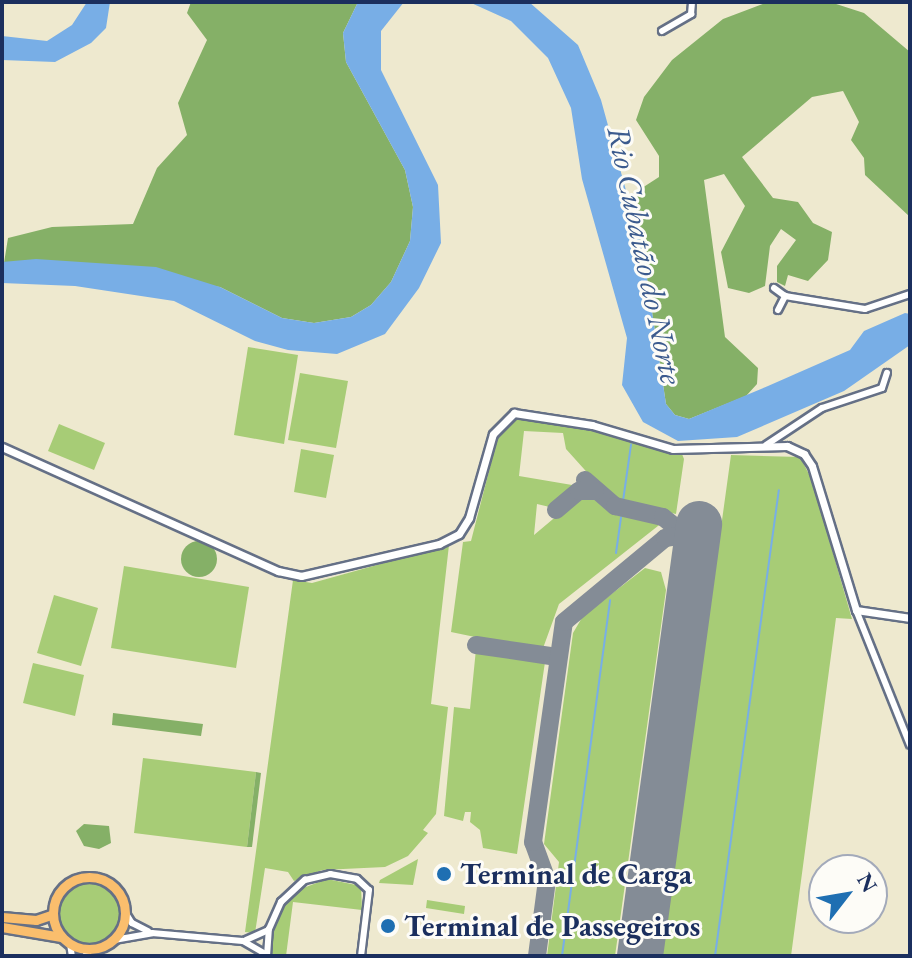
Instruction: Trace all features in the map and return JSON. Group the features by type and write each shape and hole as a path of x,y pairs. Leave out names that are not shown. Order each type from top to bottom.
{"main road":[{"path":"2,927 61,937 87,953 114,940 125,912 111,884 89,877 60,892 53,914 61,937"},
{"path":"2,917 36,920 53,914"}],"street":[{"path":"662,31 691,14 692,2"},
{"path":"774,288 785,296 865,309 910,294"},
{"path":"778,310 785,296"},
{"path":"766,445 822,408 882,388 887,373"},
{"path":"2,447 292,575 317,574 439,544 462,531 493,434 514,413 592,425 673,449 766,445 796,449 809,459 856,610 910,745"},
{"path":"856,610 910,618"},
{"path":"114,940 152,933 243,941 267,955 269,929 277,908 297,885 322,875 346,875 369,890 361,956"},
{"path":"125,912 132,923 152,933"},
{"path":"243,941 269,929"},
{"path":"70,944 72,956"}],"green space":[{"path":"191,2 358,2 343,33 346,62 405,170 413,207 410,241 391,282 371,305 351,317 314,323 282,318 220,287 4,263 8,238 52,227 133,224 157,168 187,135 178,103 207,40 187,13"},
{"path":"768,2 830,2 864,13 910,52 910,217 865,175 864,158 851,140 859,122 843,91 812,97 742,157 773,198 798,202 813,223 832,232 828,260 808,281 788,275 785,286 777,282 777,266 796,240 781,229 770,246 765,286 749,293 728,288 721,252 745,206 724,174 704,180 725,337 758,368 757,384 746,396 689,419 675,415 666,404 643,252 625,199 659,177 659,156 636,120 644,97 672,60 723,19"},
{"path":"248,347 298,355 284,444 234,435"},
{"path":"300,373 348,381 336,448 288,440"},
{"path":"520,417 601,431 682,454 684,459 676,514 611,499 566,449 563,433 524,431 519,476 578,486 554,508 537,504 534,535 584,493 617,512 663,522 559,604 542,651 451,632 463,542 471,541 498,436 508,422"},
{"path":"59,424 105,443 94,470 48,451"},
{"path":"301,449 334,455 326,498 294,492"},
{"path":"731,455 800,457 812,480 852,619 836,618 791,956 662,956"},
{"path":"199,541 212,546 217,559 212,572 199,577 186,572 181,559 186,546"},
{"path":"449,545 431,704 448,707 436,814 423,830 428,833 408,856 385,867 322,870 294,881 288,872 265,868 255,933 245,932 293,580 312,583"},
{"path":"124,566 249,587 236,668 111,648"},
{"path":"645,568 661,572 666,590 615,956 547,956 559,862 544,844 573,633 583,616"},
{"path":"54,595 98,608 81,666 37,653"},
{"path":"476,649 545,662 517,854 483,848 480,830 470,822 471,812 465,812 463,821 444,816 454,707 470,709"},
{"path":"33,663 84,675 75,716 23,703"},
{"path":"113,713 203,724 201,736 112,725"},
{"path":"143,758 256,772 247,847 134,833"},
{"path":"256,772 261,773 252,847 247,847"},
{"path":"84,824 109,826 111,843 99,849 84,846 76,831"},
{"path":"418,859 413,885 379,883 380,880"},
{"path":"327,879 361,886 362,910 293,902 286,956 272,956 273,926 287,901 298,890"},
{"path":"89,882 101,884 111,891 118,901 118,925 111,935 101,942 89,944 77,942 67,935 60,925 58,913 60,901 67,891 77,884"},
{"path":"427,900 465,906 464,914 426,908"}],"water":[{"path":"87,2 110,2 106,28 91,43 55,62 2,60 2,36 47,41 72,25"},
{"path":"358,2 404,2 381,31 381,70 438,185 441,243 419,288 385,334 337,354 288,350 255,341 174,301 75,286 2,283 2,262 36,259 156,267 220,287 282,318 314,323 351,317 371,305 391,282 410,241 413,207 405,170 346,62 343,33"},
{"path":"469,2 529,2 578,45 601,100 643,252 666,404 675,415 689,419 850,350 864,331 905,313 910,314 910,345 844,391 737,437 678,441 643,422 622,385 627,338 582,179 571,108 548,58 511,21"}],"waterway":[{"path":"623,501 631,445"},
{"path":"715,956 779,490"},
{"path":"616,553 621,517"},
{"path":"562,956 610,600"}],"taxiway":[{"path":"585,480 615,506 663,517 688,537"},
{"path":"556,510 579,491 595,491"},
{"path":"537,956 547,880 533,842 564,622 665,538 684,535 694,554"},
{"path":"476,645 557,657"}],"runway":[{"path":"640,956 699,524"}],"place":[{"name":"Terminal de Carga","path":"444,874"},
{"name":"Terminal de Passegeiros","path":"388,926"}],"water label":[{"name":"Rio Cubatão do Norte","path":"645,255"}]}
